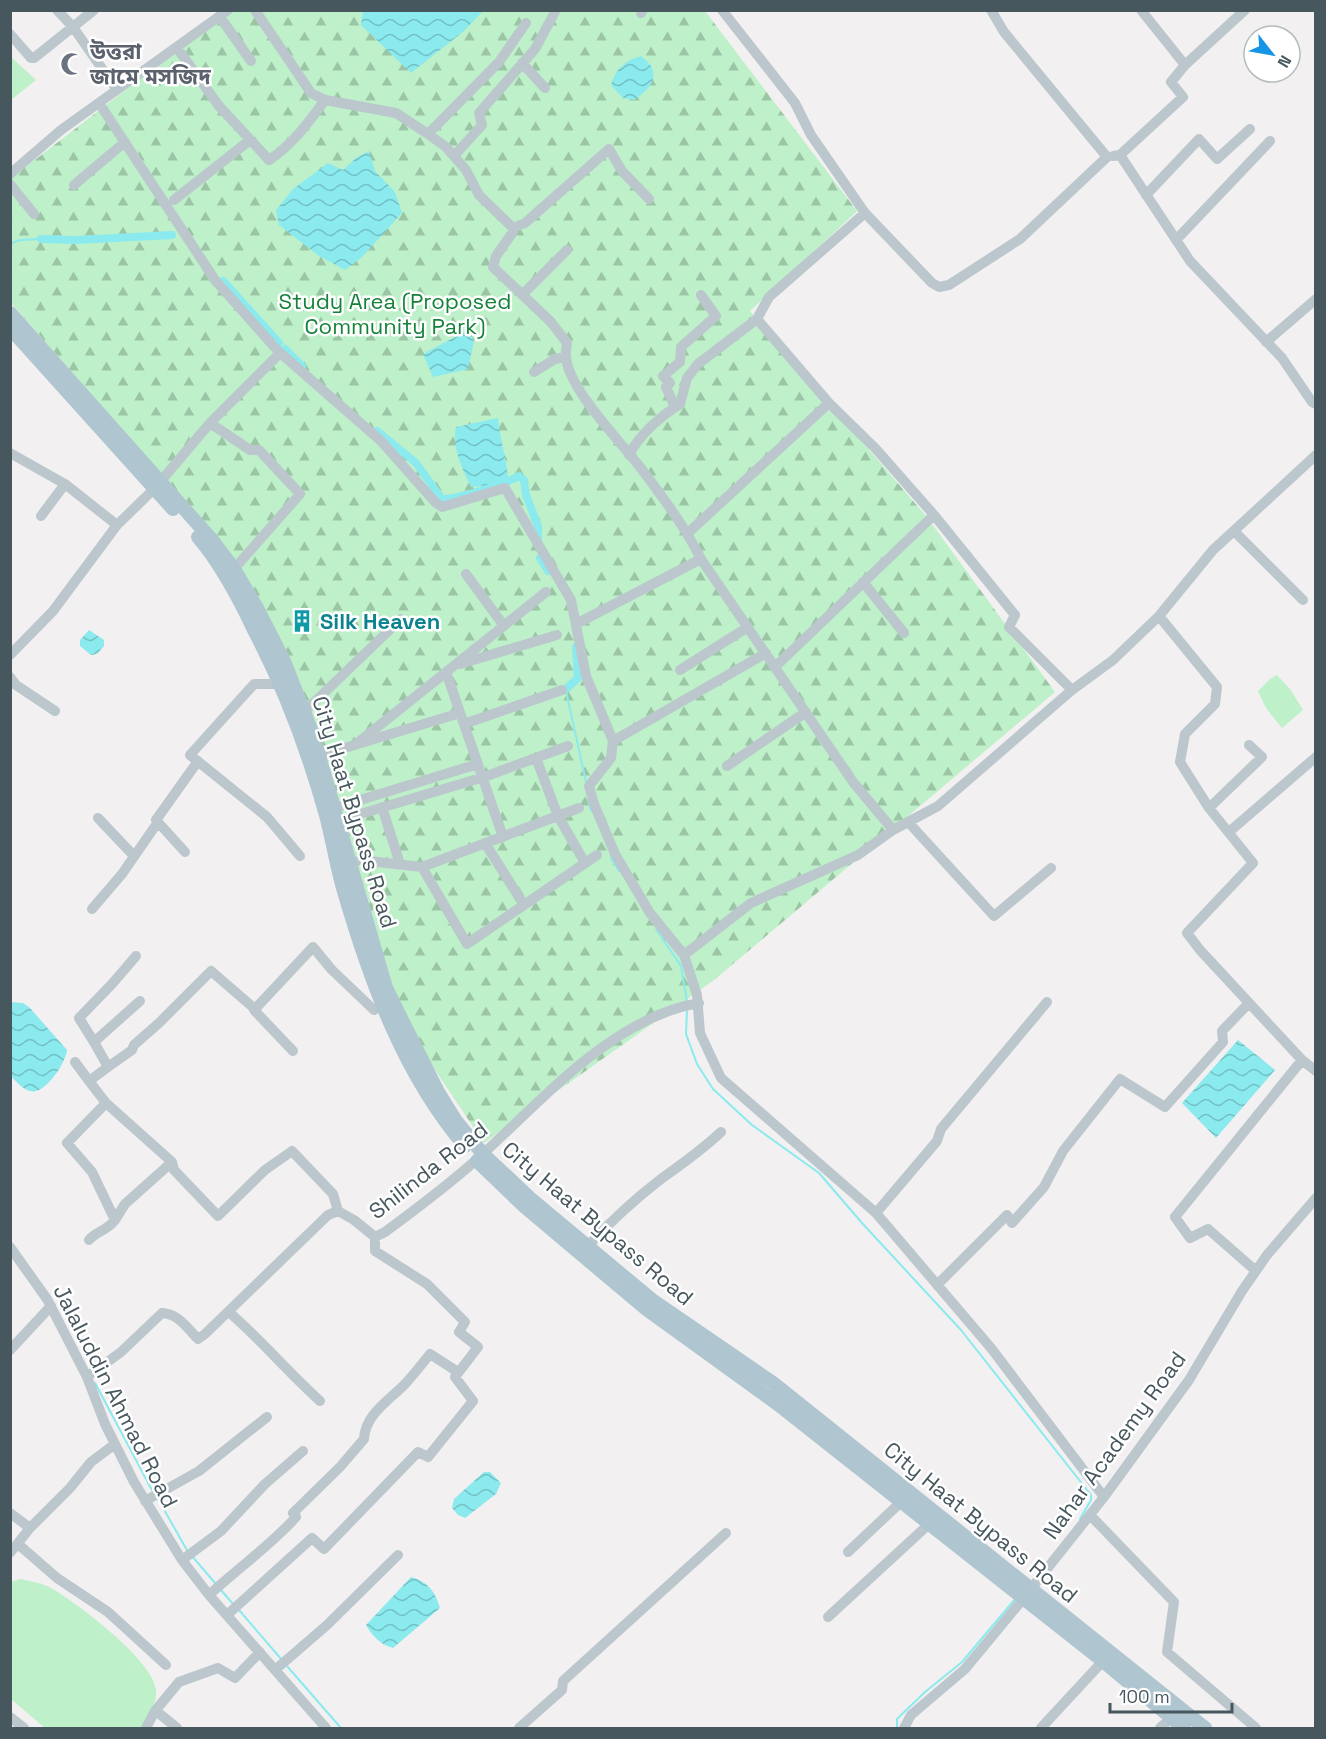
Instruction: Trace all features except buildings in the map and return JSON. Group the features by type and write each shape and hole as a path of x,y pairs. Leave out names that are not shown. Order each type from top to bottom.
{"main road":[{"name":"City Haat Bypass Road","path":"10,313 158,485 205,545 227,578 280,684 301,736 326,816 344,892 376,992 429,1098 450,1129 480,1157 652,1300 773,1383 1184,1728"},
{"name":"City Haat Bypass Road","path":"10,328 212,540 234,569 257,608 284,661 312,732 386,988 438,1092 480,1157 525,1207 645,1308 779,1405 928,1524 1027,1594 1205,1728"}],"street":[{"path":"57,10 73,27 117,90"},
{"path":"10,34 31,58 34,58 94,10"},
{"path":"255,10 312,93 325,100 396,113 428,134 446,147 466,170 479,195 513,228"},
{"path":"454,156 482,125 479,113 535,49 556,10"},
{"path":"722,10 795,103 811,135 865,213 932,283 939,287 949,285 1020,239 1107,157 1120,155 1183,97 1171,82 1185,64 1245,10"},
{"path":"992,10 1004,32 1107,157"},
{"path":"1141,10 1185,64"},
{"path":"10,174 61,130 224,14 252,61"},
{"path":"428,134 499,62 526,23"},
{"path":"177,48 219,106 269,160 285,149 325,100"},
{"path":"522,63 545,88"},
{"path":"99,103 215,280 280,353 381,441 435,502 442,507 505,488 571,600 586,676 613,741 610,758 590,786 594,804 615,854 650,913 684,955 697,1004 700,1033 721,1078 876,1214 991,1348 1104,1497"},
{"path":"1146,195 1199,139 1217,159 1250,129"},
{"path":"174,200 250,140"},
{"path":"1176,240 1270,141"},
{"path":"74,185 125,142"},
{"path":"513,228 525,223 609,149 622,171 649,199"},
{"path":"1120,155 1190,261 1282,358 1312,402 1316,404"},
{"path":"10,184 34,214"},
{"path":"629,455 636,441 646,434 666,412 680,404 687,378 698,364 757,319 769,297 865,213"},
{"path":"513,228 513,232 496,256 493,267 551,322 567,343 566,357 569,369 584,398 641,468 688,533 701,559 853,782 893,830"},
{"path":"522,295 567,250"},
{"path":"675,407 666,387 670,383 663,376 680,362 681,347 716,316 701,295"},
{"path":"1266,342 1316,299"},
{"path":"757,319 830,403 876,449 934,515 1016,615 1009,627 1072,690"},
{"path":"10,655 53,611 117,525 158,485 210,423 280,353"},
{"path":"534,372 555,359 566,357"},
{"path":"688,533 830,403"},
{"path":"210,423 250,450 259,450 300,494 234,569"},
{"path":"10,453 65,484 117,525"},
{"path":"684,955 751,903 858,855 893,830 938,806 1072,690 1113,660 1159,616 1213,550 1316,455"},
{"path":"41,516 65,484"},
{"path":"775,667 934,515"},
{"path":"1234,531 1304,600"},
{"path":"576,624 701,559"},
{"path":"466,574 504,626"},
{"path":"863,582 904,633"},
{"path":"355,745 546,592"},
{"path":"1159,616 1217,687 1215,704 1185,734 1180,762 1209,808 1253,863 1187,933 1249,1003 1316,1071"},
{"path":"304,712 400,619"},
{"path":"680,670 748,627"},
{"path":"450,669 557,635"},
{"path":"613,741 766,653"},
{"path":"450,669 462,719 503,837"},
{"path":"10,677 16,685 55,711"},
{"path":"280,684 254,684 190,755 267,817 300,856"},
{"path":"328,753 462,719 562,690"},
{"path":"727,766 806,712"},
{"path":"1209,808 1262,757 1248,745"},
{"path":"335,814 382,807 483,777 568,746"},
{"path":"1229,832 1316,756"},
{"path":"536,758 558,816 585,863"},
{"path":"184,852 156,820 198,761"},
{"path":"335,814 478,764"},
{"path":"382,807 400,864"},
{"path":"360,860 422,867 579,808"},
{"path":"98,818 134,856"},
{"path":"92,909 158,822"},
{"path":"909,823 994,916 1051,868"},
{"path":"485,843 524,905"},
{"path":"422,867 467,944 597,855"},
{"path":"255,1009 313,947 332,970 374,1010"},
{"path":"108,1067 79,1018 136,956"},
{"path":"89,1081 132,1050 134,1045 211,971 255,1009 293,1051"},
{"path":"94,1042 140,1001"},
{"path":"876,1214 937,1141 941,1129 1047,1002"},
{"path":"937,1285 1007,1215 1012,1223 1027,1207 1044,1187 1063,1151 1120,1079 1165,1107 1224,1042 1222,1031 1249,1003"},
{"name":"Shilinda Road","path":"87,1377 121,1352 162,1313 177,1317 198,1339 230,1312 328,1215 338,1211 375,1236 391,1228 480,1157 569,1073 612,1041 655,1016 697,1004"},
{"path":"1256,1271 1208,1230 1190,1238 1175,1217 1302,1059"},
{"path":"75,1062 106,1103 172,1162 174,1170 218,1216 265,1170 292,1151 333,1194 338,1211"},
{"path":"106,1103 67,1143 92,1172 115,1220"},
{"path":"588,1246 632,1203 721,1132"},
{"path":"89,1240 95,1234 104,1232 126,1204 172,1162"},
{"name":"Nahar Academy Road","path":"904,1728 910,1714 965,1670 1104,1497 1190,1380 1256,1271 1316,1198"},
{"path":"227,1615 312,1538 324,1549 418,1452 428,1457 474,1401 455,1377 478,1347 459,1332 465,1322 427,1284 375,1251 375,1236"},
{"name":"Jalaluddin Ahmad Road","path":"10,1248 51,1306 87,1377 105,1424 134,1482 182,1560 209,1595 326,1728"},
{"path":"10,1350 51,1306"},
{"path":"230,1312 261,1340 299,1382 320,1401"},
{"path":"209,1595 242,1564 280,1534 296,1517 293,1513 340,1467 364,1439 364,1429 369,1421 430,1354 458,1372"},
{"path":"145,1501 199,1471 267,1417"},
{"path":"115,1444 91,1462 14,1548 108,1612 166,1665"},
{"path":"182,1560 221,1530 265,1484 303,1451"},
{"path":"848,1552 901,1502"},
{"path":"10,1513 30,1528"},
{"path":"1090,1515 1174,1602 1167,1652 1256,1728"},
{"path":"828,1617 928,1524"},
{"path":"519,1728 561,1690 563,1681 726,1533"},
{"path":"275,1670 327,1625 398,1555"},
{"path":"146,1728 155,1711 179,1682 218,1668 236,1678 260,1653"},
{"path":"1041,1728 1103,1661"},
{"path":"161,1715 177,1728"},
{"path":"10,1717 24,1728"},
{"path":"1160,1728 1171,1718"}],"green space":[{"name":"Study Area (Proposed Community Park)","path":"228,11 705,11 857,211 750,311 926,516 1055,692 714,980 484,1143 403,1022 243,576 128,436 11,303 10,179"},
{"path":"10,56 36,80 11,100 10,100"},
{"path":"1277,675 1290,689 1303,710 1282,728 1266,708 1258,691"},
{"path":"20,1579 44,1585 63,1595 112,1633 142,1664 152,1678 156,1695 152,1710 141,1728 45,1728 11,1699 11,1582"}],"water":[{"path":"363,10 483,11 464,31 411,73 361,25"},
{"path":"641,56 652,68 653,80 646,90 634,100 623,98 611,85 615,74 622,66"},
{"path":"369,151 375,171 395,192 402,213 362,257 345,270 319,256 279,225 276,210 293,189 328,163 343,170 356,158"},
{"path":"468,330 474,341 468,369 433,377 423,354"},
{"path":"498,418 508,477 495,485 471,487 461,465 455,443 456,427"},
{"path":"89,630 104,640 104,646 97,654 91,655 80,646 80,640"},
{"path":"10,1002 23,1003 29,1007 67,1050 63,1063 48,1084 36,1091 24,1089 11,1076"},
{"path":"1238,1040 1275,1070 1216,1138 1182,1103"},
{"path":"484,1472 490,1472 501,1483 496,1494 465,1518 458,1515 452,1508 454,1499"},
{"path":"411,1577 430,1588 440,1608 393,1648 377,1640 366,1625"}],"waterway":[{"path":"41,239 77,240 172,235"},
{"path":"10,244 20,240 41,239"},
{"path":"223,281 279,343"},
{"path":"285,349 302,366"},
{"path":"377,431 416,463 442,499 481,491 519,476 524,480 526,495 538,526 538,543"},
{"path":"540,558 548,571"},
{"path":"566,689 578,678 576,647"},
{"path":"566,691 586,782"},
{"path":"588,800 591,811"},
{"path":"611,858 619,871"},
{"path":"656,929 681,966 687,1002"},
{"path":"687,1010 686,1034 697,1064 713,1089 752,1125 819,1173 961,1330 1091,1495 1091,1500 1080,1519"},
{"path":"95,1383 153,1492"},
{"path":"158,1499 188,1552"},
{"path":"192,1556 215,1583"},
{"path":"221,1590 233,1604"},
{"path":"897,1728 897,1719 925,1692 962,1662 1016,1598"},
{"path":"239,1610 282,1660"},
{"path":"286,1665 341,1728"}],"place":[{"name":"উত্তরা জামে মসজিদ","path":"72,64"},
{"name":"Silk Heaven","path":"302,621"}]}
